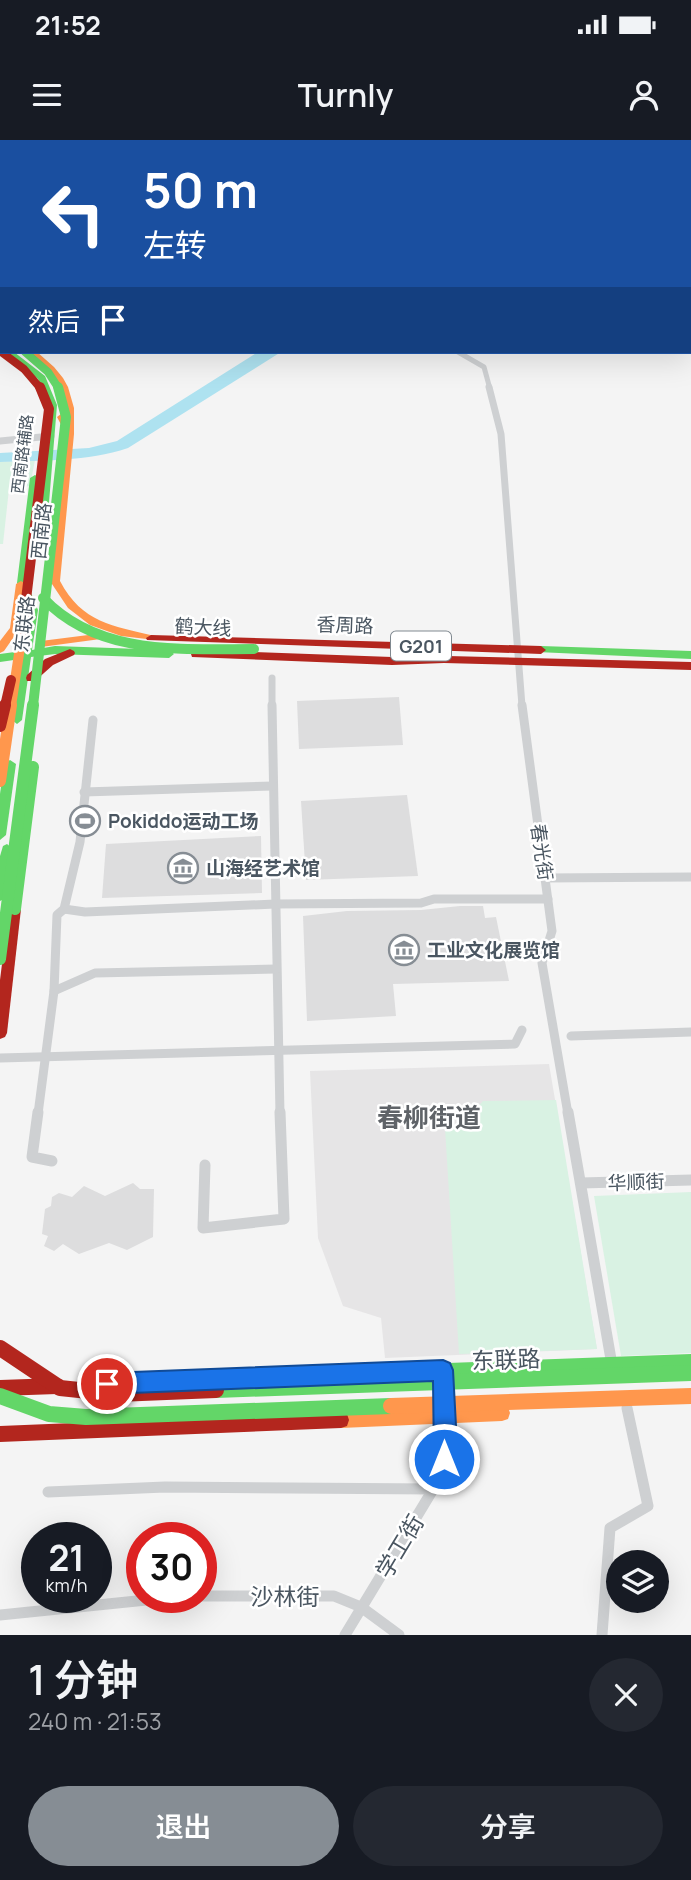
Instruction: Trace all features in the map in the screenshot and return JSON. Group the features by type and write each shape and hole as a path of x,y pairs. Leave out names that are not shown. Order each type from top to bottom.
{"main road":[{"name":"西南路","path":"12,354 36,370 47,384 54,408 43,461 42,527"},
{"name":"东联路","path":"0,959 30,652 49,409 45,394 36,379 13,354"},
{"name":"西南路","path":"20,354 40,368 52,383 70,439 55,581 36,610"},
{"name":"东联路","path":"0,781 30,652 66,408 58,382 45,367 28,354"},
{"path":"34,354 57,372 68,388 72,408 70,439"},
{"name":"西南路辅路","path":"0,357 25,374 36,387 43,410 46,440"},
{"name":"西南路辅路","path":"36,610 22,583 43,461"},
{"name":"鹤大线","path":"42,527 37,587 51,607 75,626 97,636 123,642 392,653 447,660"},
{"path":"26,679 0,656 15,631 22,583 55,581"},
{"name":"鹤大线","path":"55,581 66,603 90,622 115,632 151,638"},
{"path":"0,896 36,610"},
{"name":"香周路","path":"30,652 93,637 151,638 691,666"},
{"path":"0,835 26,679 50,662 79,650"},
{"name":"香周路","path":"0,656 79,650 392,661 517,656 691,655"},
{"path":"0,726 3,706 30,652"},
{"path":"0,1033 41,704 30,652"},
{"path":"0,931 15,912"},
{"name":"东联路","path":"0,1348 60,1388 117,1394 691,1373"},
{"path":"0,1388 691,1362"},
{"path":"0,1396 49,1415 86,1417 691,1396"},
{"path":"0,1434 691,1406"}],"street":[{"name":"春光街","path":"461,354 484,367 501,434 517,656 552,931 542,963 612,1365"},
{"path":"0,441 70,439"},
{"path":"205,1165 203,1228 284,1219 276,969 272,678"},
{"path":"52,1161 32,1157 54,991 57,915 64,909 80,842 93,720"},
{"path":"0,737 15,736"},
{"path":"84,792 273,786"},
{"path":"545,878 691,877"},
{"path":"64,909 85,912 275,904 548,899"},
{"path":"54,991 95,973 276,969"},
{"path":"0,1058 515,1044 522,1030"},
{"path":"570,1036 691,1032"},
{"name":"华顺街","path":"581,1184 691,1180"},
{"name":"学工街","path":"345,1635 443,1473 446,1445 443,1370"},
{"path":"602,1635 610,1528 648,1506 627,1408"},
{"path":"48,1492 164,1487 433,1489"},
{"name":"沙林街","path":"217,1596 334,1596 361,1607 399,1635"},
{"path":"0,1615 126,1602"}],"shaded area":[{"path":"549,1064 597,1349 385,1358 381,1318 343,1306 318,1238 310,1071"}],"green space":[{"path":"35,460 30,486 9,489 3,544 0,544 0,462"},
{"path":"556,1100 597,1349 459,1354 445,1128 460,1127 483,1101"},
{"path":"691,1192 691,1353 621,1356 594,1196"}],"water":[{"path":"255,354 278,354 128,448 81,458 0,462 0,453 89,448 117,441"}],"building":[{"path":"399,697 403,745 299,749 297,701"},
{"path":"407,795 418,876 306,880 301,801"},
{"name":"山海经艺术馆","path":"261,836 262,893 102,898 106,844"},
{"name":"工业文化展览馆","path":"483,906 485,918 496,917 509,981 393,984 396,1016 307,1021 303,916 347,911 421,910"},
{"path":"133,1183 140,1189 154,1189 153,1237 127,1250 109,1243 79,1254 63,1244 54,1251 44,1246 48,1236 42,1234 45,1209 51,1206 52,1197 59,1193 72,1197 84,1186 105,1196"}],"traffic: fast":[{"path":"12,354 42,378 53,405 42,527"},
{"path":"0,959 46,609 66,417 65,406 54,380 27,354"},
{"path":"17,720 33,610 22,583 35,478"},
{"path":"43,598 62,617 83,630 105,638 130,644 180,649 254,649"},
{"path":"0,658 55,650 169,654"},
{"path":"541,650 691,655"},
{"path":"0,835 10,764"},
{"path":"15,909 33,767"},
{"path":"0,896 7,849"},
{"path":"94,1384 691,1362"},
{"path":"216,1390 691,1373"},
{"path":"0,1396 49,1414 86,1417 391,1406"}],"traffic: slow":[{"path":"35,354 51,369 64,387 70,408 70,434"},
{"path":"61,417 70,434 55,581 62,595 82,615 107,628 151,638"},
{"path":"0,649 15,628 21,584"},
{"path":"41,644 104,636"},
{"path":"0,781 21,641"},
{"path":"391,1406 691,1396"},
{"path":"341,1420 502,1413"}],"traffic: jam":[{"path":"5,354 37,382 49,409 21,641"},
{"path":"151,638 541,650"},
{"path":"31,678 49,662 70,653"},
{"path":"196,654 392,661 442,660"},
{"path":"413,655 447,660 691,666"},
{"path":"0,726 11,680"},
{"path":"0,1033 15,909"},
{"path":"0,1348 60,1388 117,1394 216,1390"},
{"path":"0,1388 57,1386"},
{"path":"0,1434 341,1420"}],"place":[{"name":"Pokiddo运动工场","path":"85,821"},
{"name":"山海经艺术馆","path":"183,868"},
{"name":"工业文化展览馆","path":"404,950"}],"district":[{"name":"春柳街道","path":"429,1117"}],"route":[{"path":"107,1384 443,1370 446,1445 444,1459"}]}
